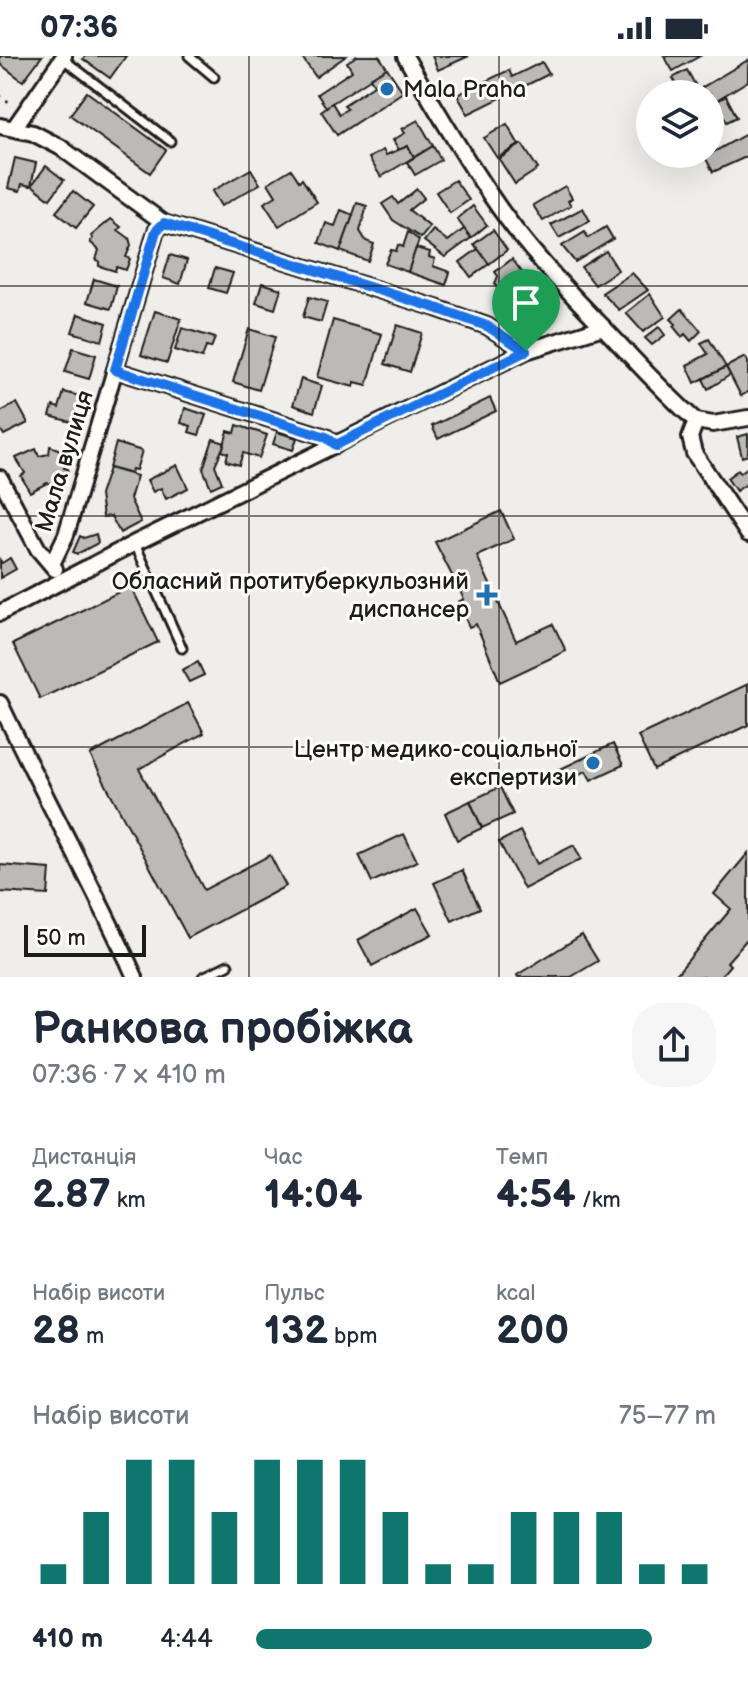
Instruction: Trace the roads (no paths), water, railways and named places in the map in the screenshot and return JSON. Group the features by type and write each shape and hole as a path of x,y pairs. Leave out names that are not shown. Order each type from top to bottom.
{"street":[{"path":"405,56 460,150 493,199 566,290 639,368 696,421 713,424 748,418"},
{"path":"63,57 7,127 33,133 60,147 164,223 487,326 526,351"},
{"name":"Мала вулиця","path":"52,564 66,535 156,231 164,223"},
{"path":"0,613 135,543 526,351 603,327"},
{"name":"Мала вулиця","path":"115,370 326,437 336,445"},
{"path":"696,421 690,437 694,453 748,534"},
{"path":"0,478 38,549 62,580"},
{"path":"0,703 135,977"}],"lane":[{"path":"189,56 214,77"},
{"path":"63,57 170,141"},
{"path":"135,543 182,648"},
{"path":"203,977 228,965"}],"place":[{"name":"Mala Praha","path":"387,89"},
{"name":"Обласний протитуберкульозний диспансер","path":"487,595"},
{"name":"Центр медико-соціальної експертизи","path":"593,763"}]}
